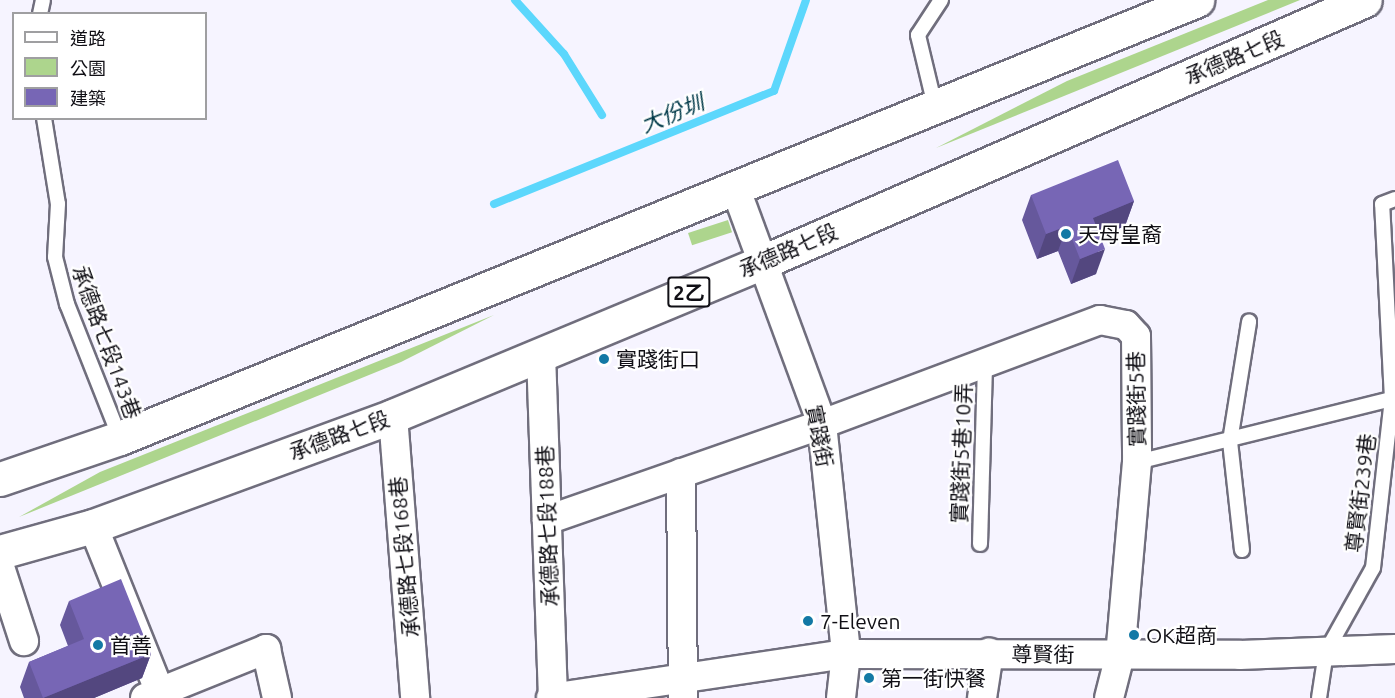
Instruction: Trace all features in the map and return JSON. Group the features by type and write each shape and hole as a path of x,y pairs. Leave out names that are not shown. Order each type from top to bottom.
{"main road":[{"path":"0,479 120,438 1197,0"},
{"name":"承德路七段","path":"0,552 93,526 393,416 765,261 1365,0"}],"street":[{"name":"實踐街","path":"735,187 765,261 822,424 846,654 841,698"},
{"name":"實踐街5巷","path":"547,520 822,424 1100,320 1126,325 1136,336 1137,462 1120,655 1109,698"},
{"name":"承德路七段188巷","path":"541,354 552,698"},
{"name":"承德路七段168巷","path":"393,416 415,698"},
{"path":"681,473 683,688"},
{"path":"93,526 156,696 266,649 277,698"},
{"path":"0,567 24,641"},
{"name":"尊賢街","path":"552,698 683,688 846,654 1120,655 1395,650"},
{"path":"982,698 989,653"}],"lane":[{"path":"935,106 918,35 941,0"},
{"name":"承德路七段143巷","path":"44,120 58,204 55,257 67,304 120,438"},
{"name":"尊賢街239巷","path":"1326,651 1373,568 1394,399 1382,204 1395,199"},
{"path":"1242,550 1230,441 1249,322"},
{"name":"實踐街5巷10弄","path":"980,544 985,363"},
{"path":"1137,462 1394,399"},
{"path":"1319,698 1326,651"}],"green space":[{"path":"1268,0 1300,0 936,148 1067,81"},
{"path":"728,220 732,232 692,245 688,233"},
{"path":"494,315 401,362 19,517 100,472"}],"building":[{"path":"1118,160 1134,201 1093,218 1105,249 1080,259 1067,226 1046,234 1031,195"},
{"path":"121,579 151,654 43,698 29,662 84,639 69,601"}],"waterway":[{"path":"515,0 564,54 602,115"},
{"name":"大份圳","path":"494,204 774,91 806,0"}],"place":[{"name":"天母皇裔","path":"1066,234"},
{"name":"實踐街口","path":"604,359"},
{"name":"7-Eleven","path":"808,621"},
{"name":"OK超商","path":"1134,635"},
{"name":"首善","path":"98,645"},
{"name":"第一街快餐","path":"869,678"}]}
